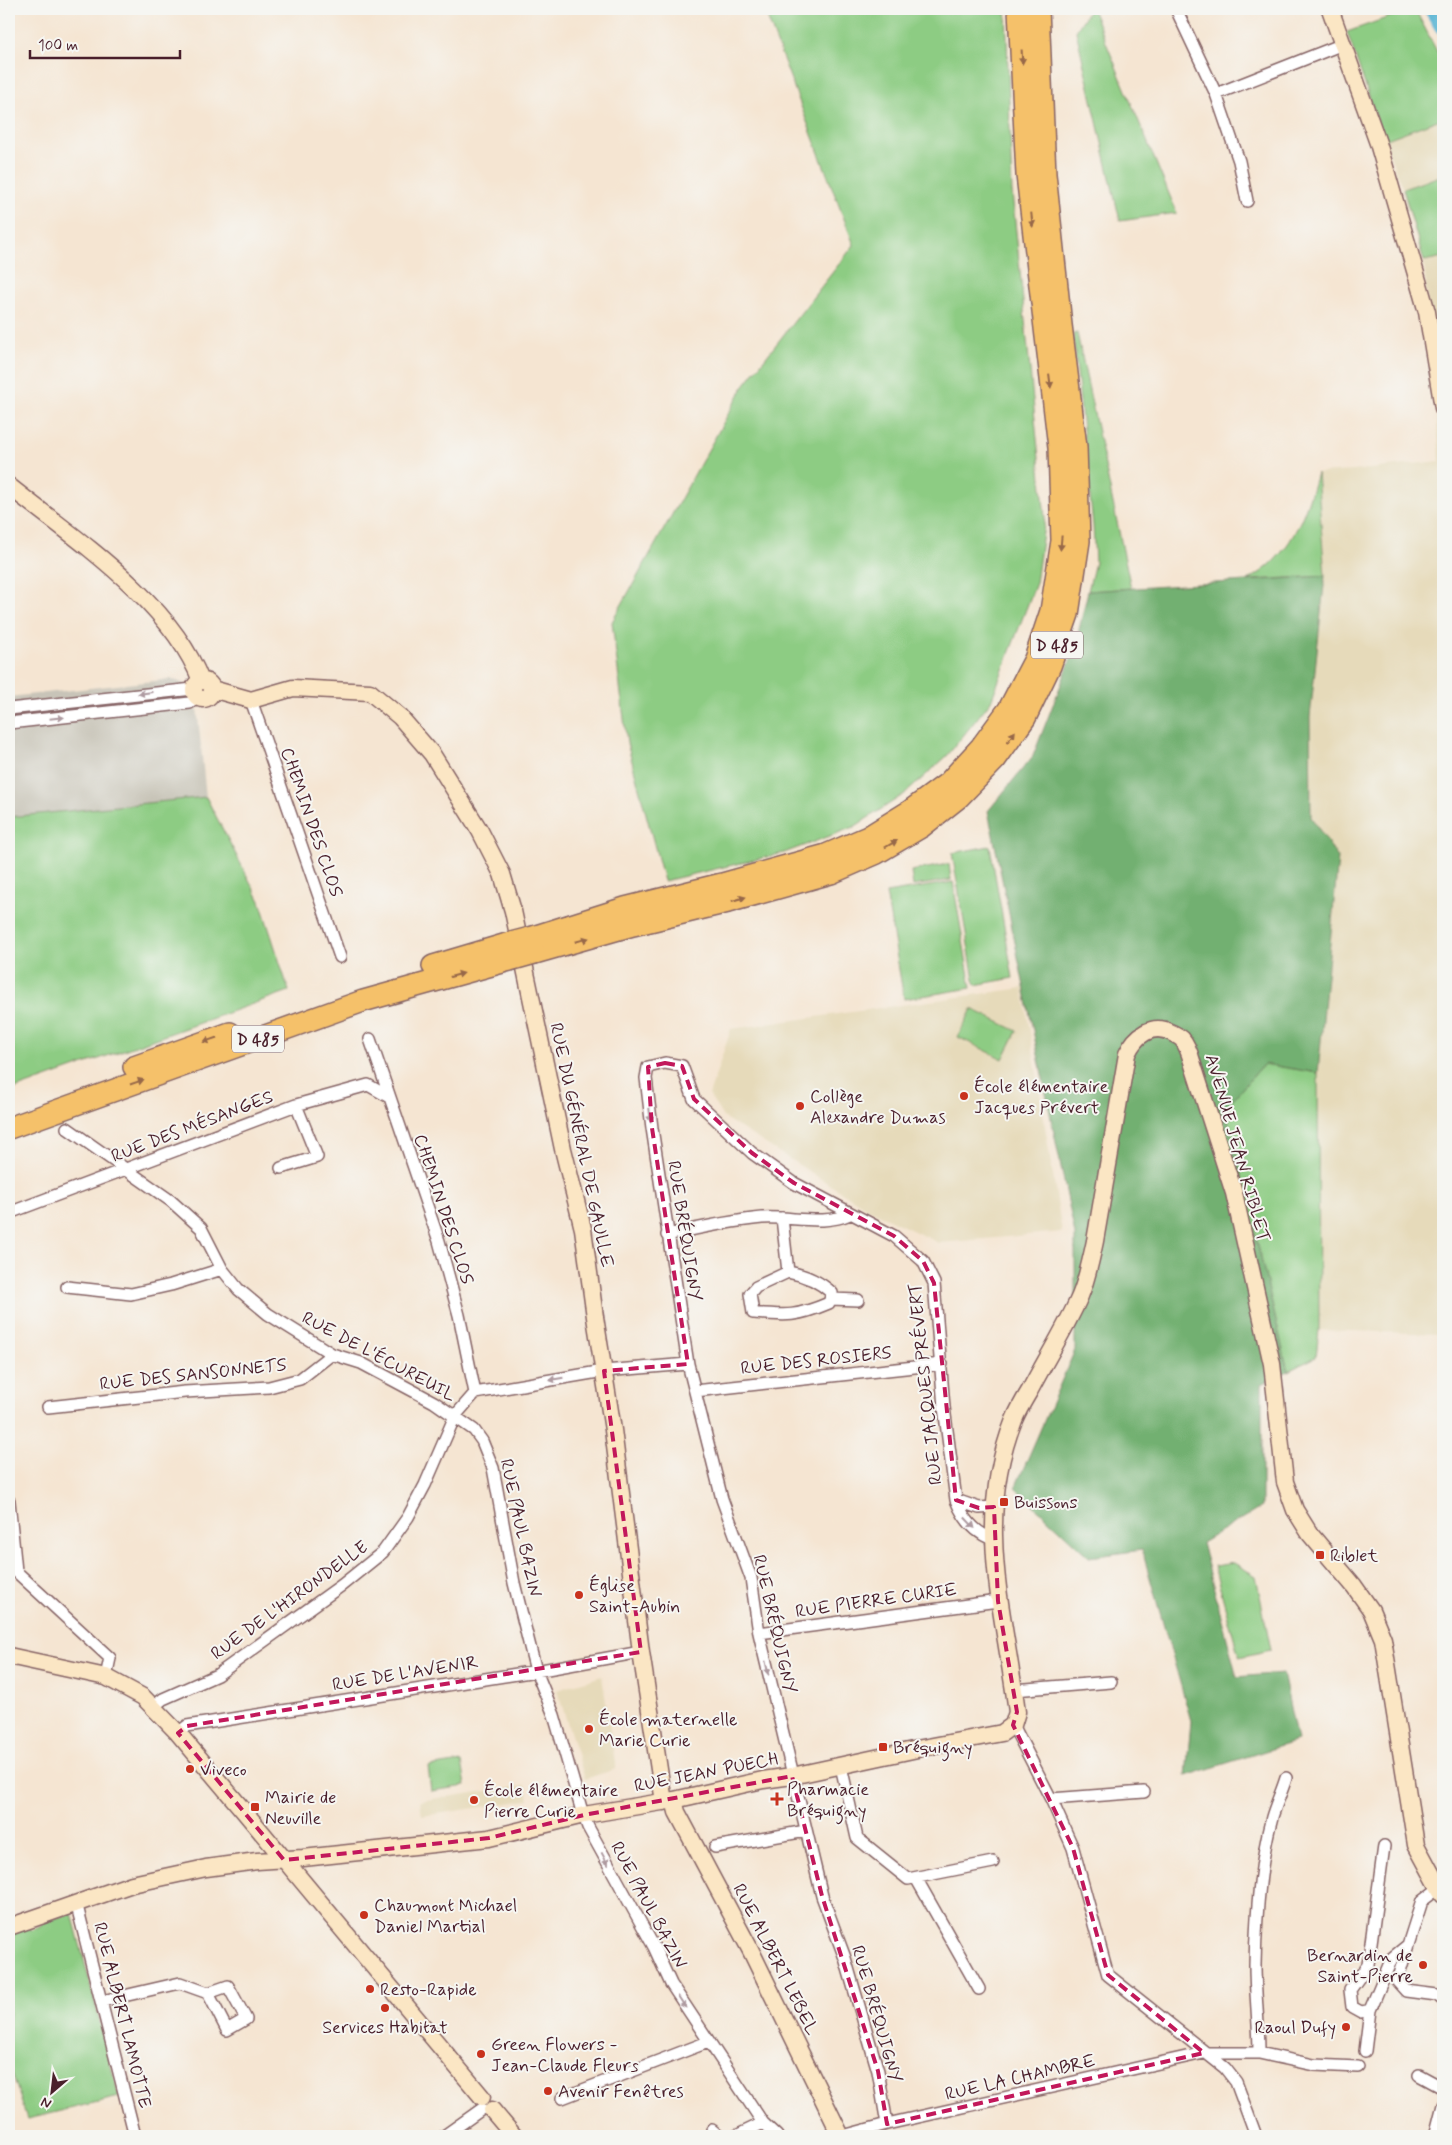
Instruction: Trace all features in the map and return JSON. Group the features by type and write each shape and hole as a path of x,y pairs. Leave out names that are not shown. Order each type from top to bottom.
{"highway":[{"name":"D 485","path":"532,946 626,908 826,855 868,837 910,811 948,783 981,747 1013,700 1035,658 1051,611 1062,541 1059,447 1027,175 1019,9"},
{"name":"D 485","path":"9,1114 184,1049 340,995 532,946 633,925 728,902 831,873 877,852 921,827 959,797 995,760 1025,718 1050,666 1068,614 1079,541 1076,447 1060,325 1046,174 1038,9"},
{"name":"D 485","path":"9,1128 363,1000 508,952"}],"street":[{"path":"1176,9 1216,94 1239,161 1246,201"},
{"path":"1330,9 1378,142 1427,312 1443,408"},
{"path":"1216,94 1343,44"},
{"path":"9,486 119,573 143,597 177,636 191,658 201,689"},
{"name":"RUE DU GÉNÉRAL DE GAULLE","path":"251,700 293,688 370,692 400,716 432,754 480,831 502,874 513,912 562,1149 584,1229 641,1652 669,1801"},
{"path":"9,723 190,702 201,689"},
{"path":"9,710 201,689 251,700"},
{"name":"CHEMIN DES CLOS","path":"251,700 340,957"},
{"name":"AVENUE JEAN RIBLET","path":"1013,1725 1017,1712 998,1601 992,1539 994,1507 1002,1459 1014,1419 1080,1297 1089,1269 1127,1054 1132,1042 1141,1035 1154,1029 1168,1031 1182,1038 1188,1049 1234,1193 1272,1364 1285,1482 1295,1510 1310,1534 1366,1602 1384,1639 1416,1845 1441,1892"},
{"name":"CHEMIN DES CLOS","path":"370,1039 439,1241 459,1314 474,1393"},
{"name":"RUE JACQUES PRÉVERT","path":"648,1067 665,1063 682,1066 694,1098 752,1153 794,1183 894,1236 923,1261 934,1283 944,1407 956,1500 961,1514 980,1534 992,1539"},
{"name":"RUE BRÉQUIGNY","path":"648,1067 646,1078 648,1094 667,1235 688,1364 722,1499 751,1578 758,1633 792,1776 822,1896 845,1958 878,2071 887,2124"},
{"name":"RUE DES MÉSANGES","path":"9,1213 296,1105 368,1085 389,1097"},
{"path":"281,1168 316,1156 296,1105"},
{"name":"RUE DE L'ÉCUREUIL","path":"67,1128 171,1201 201,1228 222,1269 238,1289 268,1314 332,1354 361,1363 434,1402 455,1416"},
{"path":"667,1235 718,1224 782,1218 838,1219 850,1214"},
{"path":"782,1218 788,1272"},
{"path":"67,1287 131,1294 171,1286 222,1269"},
{"path":"788,1272 799,1274 821,1283 832,1293 829,1303 807,1313 787,1316 752,1313 750,1294 756,1287 788,1272"},
{"path":"831,1300 858,1300"},
{"name":"RUE DES SANSONNETS","path":"48,1407 185,1392 269,1387 300,1380 332,1354"},
{"path":"474,1393 604,1371 688,1364"},
{"name":"RUE DES ROSIERS","path":"695,1391 942,1364"},
{"name":"RUE DE L'HIRONDELLE","path":"153,1707 163,1699 217,1675 342,1585 383,1552 412,1509 455,1416 474,1393"},
{"name":"RUE PAUL BAZIN","path":"455,1416 474,1430 482,1441 492,1468 514,1583 536,1671 556,1723 584,1815 610,1869 654,1947 671,1984 763,2123 777,2136"},
{"path":"956,1500 979,1508 994,1507"},
{"path":"9,1501 12,1568 110,1658 106,1677"},
{"name":"RUE PIERRE CURIE","path":"758,1633 998,1601"},
{"name":"RUE DE L'AVENIR","path":"178,1733 187,1726 536,1671 641,1652"},
{"path":"9,1656 106,1677 144,1697 178,1733 485,2105 514,2136"},
{"path":"1014,1690 1111,1682"},
{"path":"1013,1725 1052,1799 1073,1848 1082,1875 1108,1975 1225,2068 1236,2082 1256,2136"},
{"name":"RUE JEAN PUECH","path":"9,1927 132,1884 206,1868 257,1861 284,1860 489,1838 584,1815 669,1801 763,1780 792,1776 1002,1733 1013,1725"},
{"path":"842,1766 857,1838 908,1879 993,1862"},
{"path":"1259,2053 1259,2017 1255,1967 1257,1926 1267,1841 1272,1817 1286,1778"},
{"path":"1052,1799 1144,1792"},
{"name":"RUE ALBERT LEBEL","path":"669,1801 677,1812 752,1951 842,2136"},
{"path":"715,1847 806,1831"},
{"path":"1370,2010 1361,2012 1352,2006 1350,1990 1368,1964 1384,1846"},
{"path":"916,1878 979,1989"},
{"path":"1441,1892 1422,1901 1397,1981 1406,1991 1437,1995 1443,2000"},
{"name":"RUE ALBERT LAMOTTE","path":"76,1902 135,2136"},
{"path":"1365,2051 1370,2010 1392,1958 1408,1945"},
{"path":"102,2001 180,1983 208,1993 228,1986 246,2019 227,2030 208,1993"},
{"path":"562,2098 708,2042"},
{"name":"RUE LA CHAMBRE","path":"842,2136 887,2124 1204,2053 1259,2053 1314,2065 1358,2066"},
{"path":"1419,2075 1443,2088"},
{"path":"444,2136 485,2105"},
{"path":"1435,2136 1443,2105"},
{"path":"736,2136 763,2123"}],"highlighted area":[{"path":"665,1063 682,1066 694,1099 752,1153 794,1183 894,1236 923,1261 934,1283 956,1500 979,1508 994,1507 998,1601 1017,1712 1013,1725 1073,1848 1108,1975 1204,2053 887,2124 878,2071 822,1896 792,1776 584,1815 489,1838 284,1860 178,1733 187,1726 641,1652 604,1371 688,1364 652,1128 648,1067"}],"shaded area":[{"path":"1443,118 1443,175 1403,189 1384,140"},
{"path":"1443,257 1443,1334 1319,1330 1318,1073 1338,858 1311,817 1310,717 1325,576 1317,473 1353,471 1440,461 1424,261"},
{"path":"172,679 185,684 197,707 206,797 9,817 9,697"},
{"name":"École élémentaire Jacques Prévert","path":"1023,988 1062,1232 939,1243 870,1210 723,1117 709,1095 731,1029"},
{"name":"École maternelle Marie Curie","path":"602,1676 616,1769 585,1779 557,1690"},
{"name":"École élémentaire Pierre Curie","path":"526,1785 529,1800 422,1816 420,1801"}],"green space":[{"path":"764,9 1006,9 1012,192 1045,518 1036,583 991,701 947,756 906,793 854,827 784,853 664,881 627,743 612,622 745,384 854,245"},
{"path":"1090,9 1092,9 1177,213 1120,221 1076,31"},
{"path":"1415,9 1443,63 1443,118 1384,140 1347,32"},
{"path":"1443,175 1443,257 1424,261 1403,189"},
{"path":"1077,333 1131,588 1088,591 1095,562 1093,525 1073,334"},
{"path":"1317,473 1325,576 1248,580 1263,571 1285,548 1301,520"},
{"path":"1325,576 1310,717 1311,817 1338,858 1318,1073 1264,1064 1225,1108 1288,1371 1262,1384 1262,1507 1202,1543 1237,1677 1283,1673 1297,1741 1186,1776 1191,1721 1142,1550 1089,1557 1015,1488 1075,1350 1075,1235 988,811 1033,756 1074,651 1088,591"},
{"path":"206,797 260,901 289,991 9,1091 9,817"},
{"path":"990,846 1013,978 975,985 952,853"},
{"path":"949,864 951,880 913,886 911,871"},
{"path":"953,882 971,988 904,999 886,893"},
{"path":"972,1009 1017,1031 1003,1059 958,1037"},
{"path":"1264,1064 1318,1073 1319,1330 1316,1357 1288,1371 1225,1108"},
{"path":"1234,1563 1256,1576 1271,1650 1239,1657 1214,1566"},
{"path":"462,1762 466,1786 431,1791 428,1767"},
{"path":"72,1913 119,2097 27,2119 9,2063 9,1933 27,1926 31,1930 40,1927 43,1922"}],"waterway":[{"path":"1433,9 1443,26"}],"place":[{"name":"École élémentaire Jacques Prévert","path":"964,1096"},
{"name":"Collège Alexandre Dumas","path":"800,1106"},
{"name":"Buissons","path":"1004,1502"},
{"name":"Riblet","path":"1320,1555"},
{"name":"Église Saint-Aubin","path":"579,1595"},
{"name":"École maternelle Marie Curie","path":"589,1729"},
{"name":"Bréquigny","path":"883,1747"},
{"name":"Viveco","path":"190,1769"},
{"name":"Pharmacie Bréquigny","path":"777,1799"},
{"name":"École élémentaire Pierre Curie","path":"474,1800"},
{"name":"Mairie de Neuville","path":"255,1807"},
{"name":"Chaumont Michael Daniel Martial","path":"364,1915"},
{"name":"Bernardin de Saint-Pierre","path":"1423,1965"},
{"name":"Resto-Rapide","path":"370,1989"},
{"name":"Services Habitat","path":"385,2008"},
{"name":"Raoul Dufy","path":"1346,2027"},
{"name":"Green Flowers - Jean-Claude Fleurs","path":"481,2054"},
{"name":"Avenir Fenêtres","path":"548,2091"}]}
